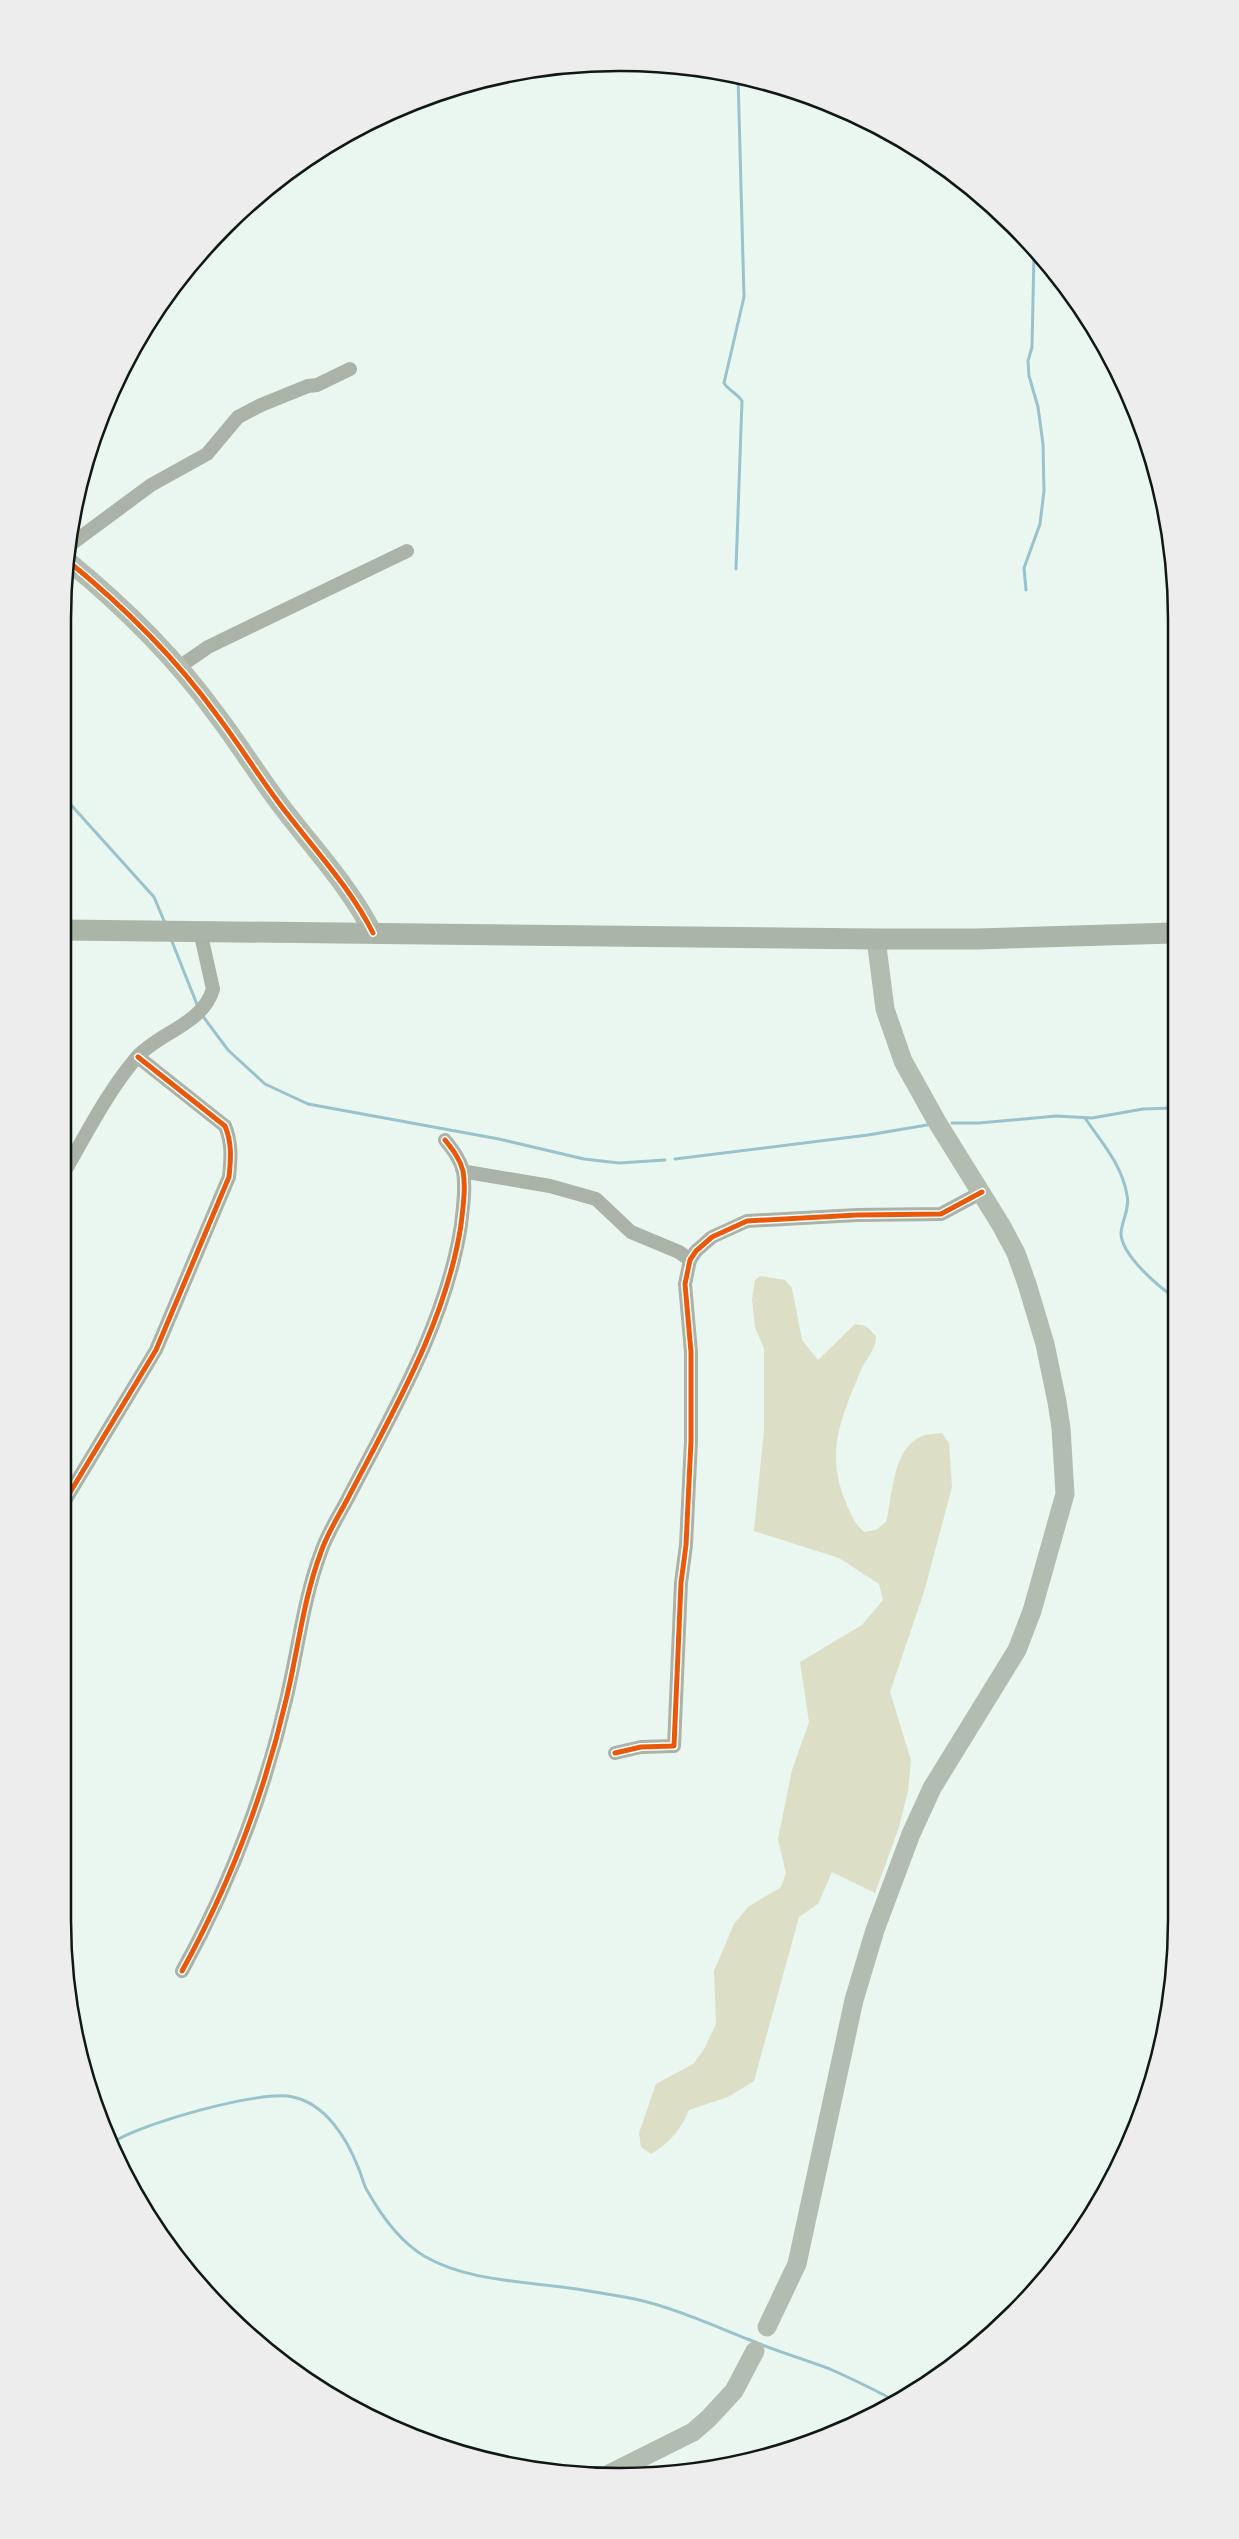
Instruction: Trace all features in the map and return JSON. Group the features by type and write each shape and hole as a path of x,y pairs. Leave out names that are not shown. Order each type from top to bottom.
{"main road":[{"path":"74,566 134,620 179,667 215,712 282,807 362,910 374,933"},
{"path":"71,930 876,939 977,939 1168,933"},
{"path":"767,2327 797,2264 854,2000 875,1930 911,1834 932,1788 1017,1650 1032,1611 1064,1502 1061,1428 1045,1344 1016,1253 982,1192 942,1130 903,1061 885,1009 876,939"},
{"path":"621,2468 693,2432 700,2426 734,2391 755,2351"}],"street":[{"path":"77,539 150,485 207,454 229,426 246,412 308,386 317,385 350,369"},
{"path":"179,667 208,647 407,551"},
{"path":"71,1159 112,1092 138,1057 164,1034 193,1019 213,989 193,931"},
{"path":"71,1489 156,1350 229,1177 232,1156 230,1137 225,1126 138,1057"},
{"path":"182,1971 217,1904 258,1801 281,1721 309,1587 322,1550 439,1313 457,1247 464,1186 462,1169 456,1153 446,1140"},
{"path":"462,1169 467,1172 550,1186 596,1199 631,1232 679,1252 690,1260"},
{"path":"615,1753 641,1747 674,1746 681,1583 686,1545 691,1441 691,1352 685,1284 690,1260 696,1251 712,1237 747,1221 857,1215 941,1214 982,1192"}],"green space":[{"path":"760,1276 785,1280 792,1288 802,1340 818,1360 855,1324 866,1326 876,1336 873,1349 861,1370 847,1404 838,1436 836,1452 840,1485 846,1503 861,1529 864,1532 876,1530 886,1522 899,1462 912,1442 922,1436 942,1433 949,1443 952,1487 924,1592 890,1692 911,1760 908,1791 899,1827 875,1893 832,1872 818,1904 799,1917 754,2081 728,2097 689,2110 674,2135 651,2154 641,2147 639,2133 656,2084 693,2064 703,2051 716,2024 714,1971 734,1924 748,1907 781,1887 786,1873 778,1839 792,1770 809,1722 800,1662 862,1625 883,1600 879,1584 839,1558 754,1531 764,1430 764,1349 755,1327 752,1299 755,1280"}],"waterway":[{"path":"736,569 742,401 724,383 744,297 738,85"},
{"path":"1026,590 1024,568 1040,524 1044,491 1043,444 1038,407 1029,376 1028,361 1032,347 1034,260"},
{"path":"71,805 154,897 165,923"},
{"path":"171,939 198,1007"},
{"path":"202,1015 228,1050 265,1084 308,1104 499,1139 584,1159 619,1163 665,1160"},
{"path":"952,1123 979,1123 1056,1116 1092,1118 1143,1109 1168,1108"},
{"path":"1085,1118 1121,1174 1128,1200 1121,1233 1127,1251 1150,1278 1168,1292"},
{"path":"675,1159 868,1135 927,1125"},
{"path":"118,2140 173,2118 229,2103 277,2096 293,2097 305,2101 316,2107 334,2124 348,2145 366,2189 379,2210 400,2236 424,2256 458,2271 476,2275 602,2293 664,2307 830,2369 888,2397"}],"cycle path":[{"path":"74,566 128,614 183,672 224,725 274,796 342,884 373,933"},
{"path":"71,1491 156,1350 229,1177 229,1138 225,1126 138,1057"},
{"path":"182,1971 230,1873 256,1805 277,1735 310,1588 323,1545 399,1401 430,1332 443,1297 454,1261 461,1225 464,1191 462,1167 445,1140"},
{"path":"615,1753 641,1747 674,1746 681,1583 686,1545 691,1441 691,1352 685,1284 690,1260 696,1251 712,1237 747,1221 857,1215 941,1214 982,1192"}]}
